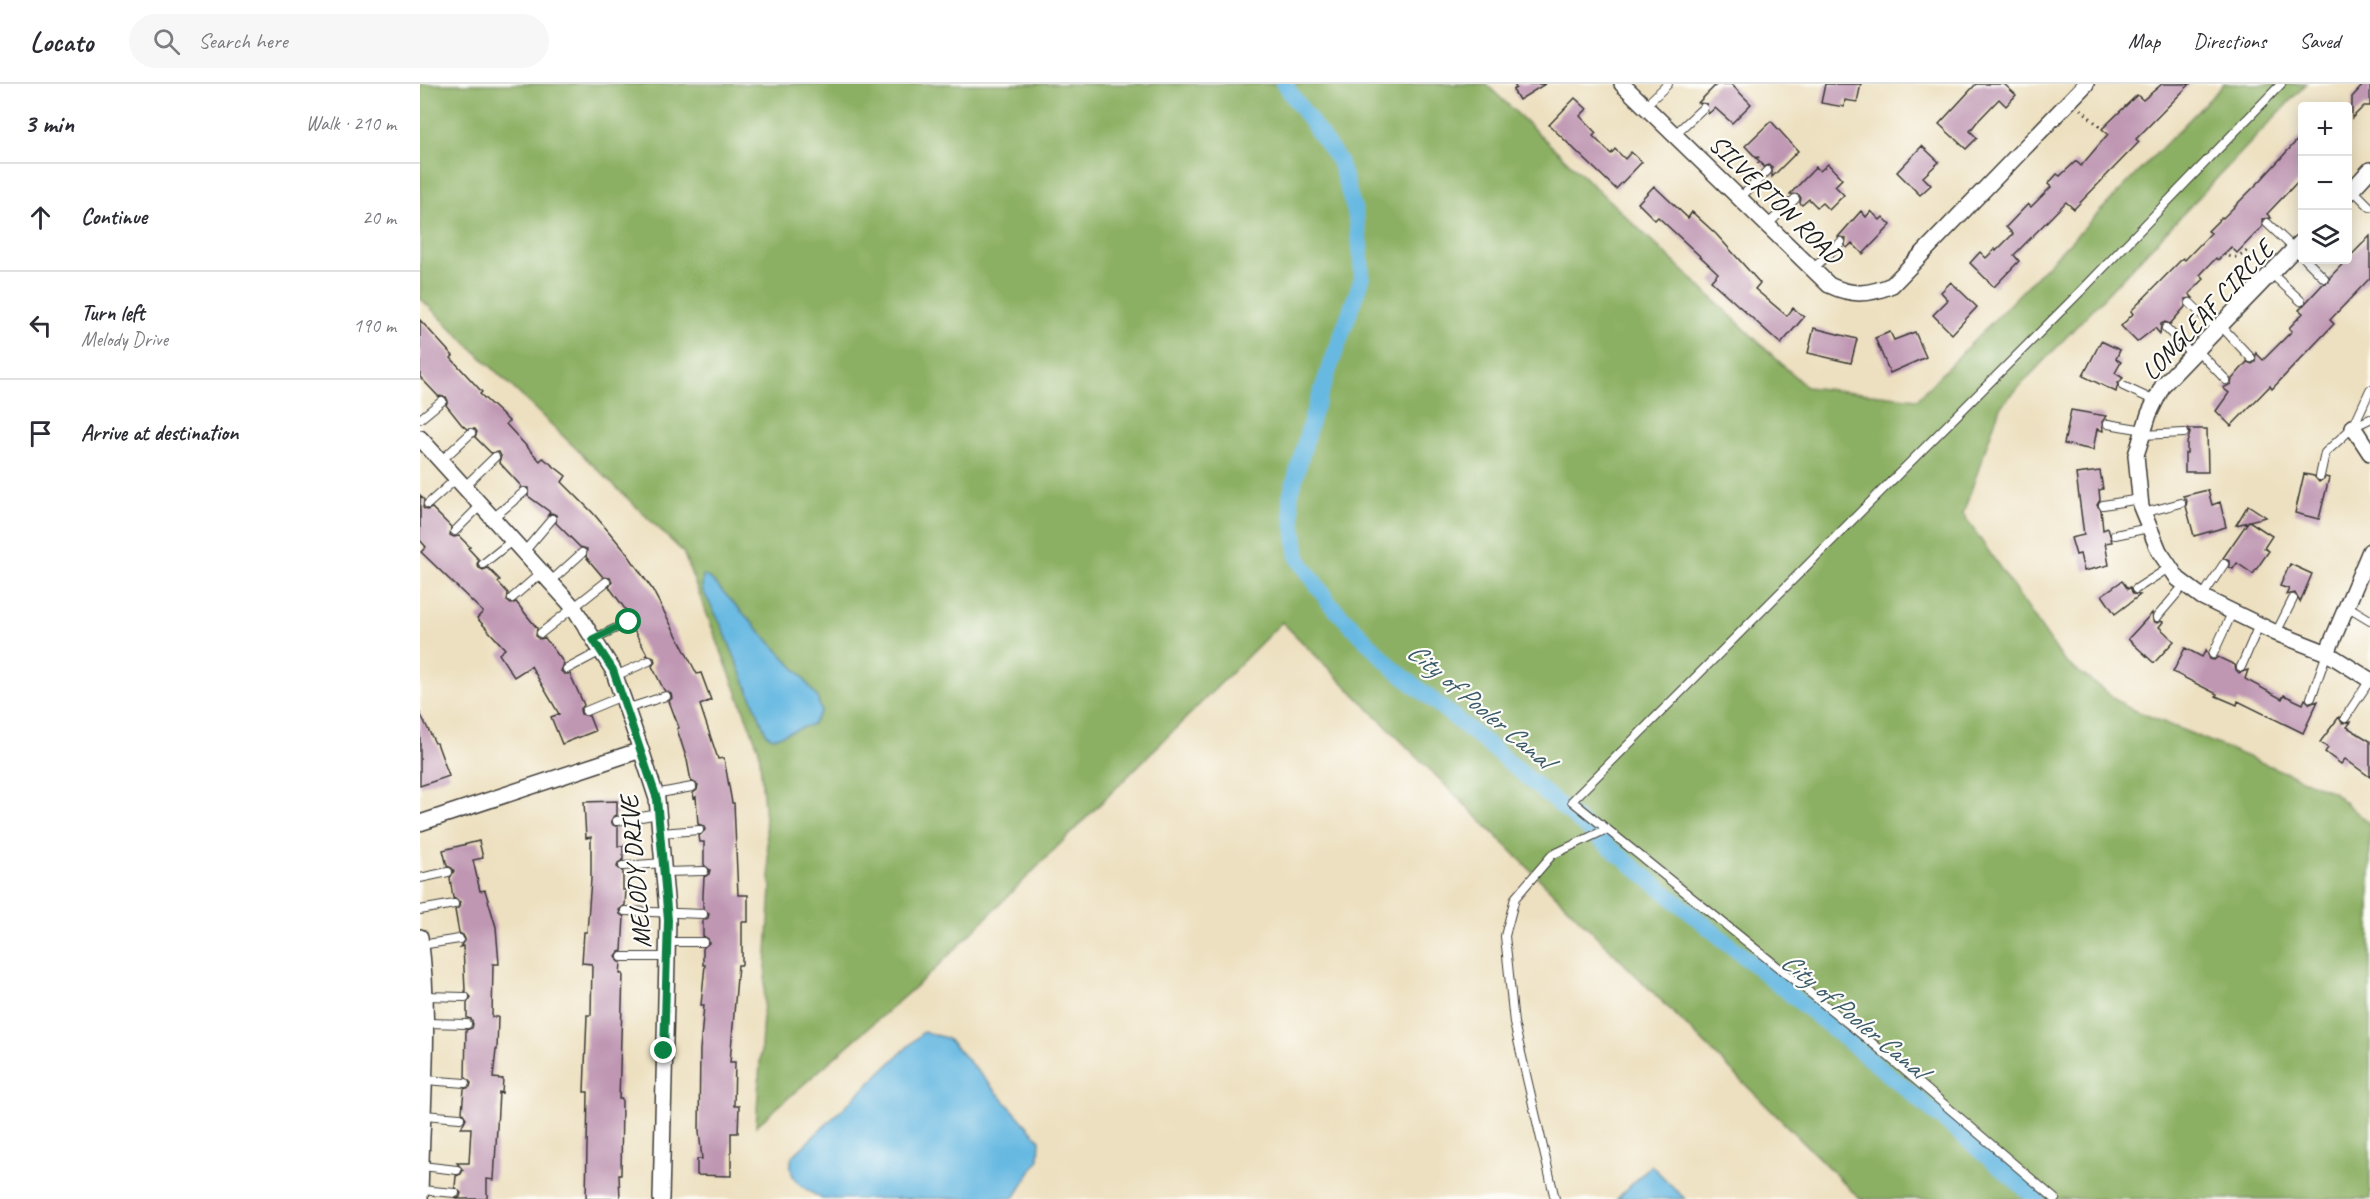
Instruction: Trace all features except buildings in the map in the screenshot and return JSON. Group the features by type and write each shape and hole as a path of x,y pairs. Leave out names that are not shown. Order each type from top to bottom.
{"street":[{"name":"SILVERTON ROAD","path":"1622,84 1829,285 1844,292 1861,294 1876,292 1892,285 2086,84"},
{"path":"2352,189 2370,170"},
{"name":"LONGLEAF CIRCLE","path":"2298,254 2272,274 2163,385 2136,455 2142,506 2158,551 2186,584 2202,597 2276,633 2327,653 2370,680"},
{"path":"2353,427 2370,453"},
{"name":"MELODY DRIVE","path":"422,445 441,461 574,608 615,676 655,794 661,833 667,912 661,1199"},
{"path":"2327,653 2369,557"},
{"path":"420,823 641,750"},
{"path":"420,1199 423,1050 426,1023 421,946"}],"lane":[{"path":"1645,106 1668,84"},
{"path":"2055,1199 1876,1046 1572,801 2083,289 2281,84"},
{"path":"1674,135 1702,108"},
{"path":"1740,198 1767,171"},
{"path":"2352,193 2370,207"},
{"path":"1767,225 1795,199"},
{"path":"2268,223 2298,248"},
{"path":"1813,269 1841,242"},
{"path":"2313,264 2324,278"},
{"path":"2272,274 2301,301"},
{"path":"2190,303 2251,358"},
{"path":"2166,328 2226,380"},
{"path":"2122,386 2155,401"},
{"path":"2353,427 2370,390"},
{"path":"420,419 442,400"},
{"path":"2320,476 2325,453 2353,427 2370,419"},
{"path":"2108,424 2143,433 2184,433"},
{"path":"441,461 471,433"},
{"path":"428,504 495,458"},
{"path":"493,518 524,492"},
{"path":"2103,505 2142,506 2181,503"},
{"path":"455,531 481,505"},
{"path":"524,552 552,519"},
{"path":"2115,536 2150,528"},
{"path":"483,564 513,540"},
{"path":"512,598 582,553"},
{"path":"2202,597 2224,564"},
{"path":"2136,589 2170,567"},
{"path":"541,633 606,582"},
{"path":"2157,617 2186,584"},
{"path":"2276,633 2293,598"},
{"path":"2347,606 2370,620"},
{"path":"2213,654 2232,613"},
{"path":"567,669 629,622"},
{"path":"2241,667 2259,625"},
{"path":"2311,698 2327,653"},
{"path":"615,676 649,661"},
{"path":"2345,718 2370,680"},
{"path":"586,711 666,696"},
{"path":"655,794 692,787"},
{"path":"617,821 659,814"},
{"path":"1555,1199 1514,1023 1505,936 1515,898 1552,855 1607,829"},
{"path":"661,833 699,830"},
{"path":"623,866 704,871"},
{"path":"420,878 448,872"},
{"path":"420,910 454,904"},
{"path":"625,911 703,914"},
{"path":"421,946 459,939"},
{"path":"622,957 703,942"},
{"path":"424,1000 465,997"},
{"path":"426,1023 466,1024"},
{"path":"423,1089 465,1083"},
{"path":"422,1120 460,1118"},
{"path":"422,1166 457,1170"},
{"path":"420,1185 455,1193"}],"path":[{"path":"2071,100 2102,129"},
{"path":"2224,254 2236,258 2247,251"}],"green space":[{"path":"420,84 1486,84 1806,387 1917,399 2224,84 2306,84 2000,407 1963,514 2064,661 2127,707 2333,792 2370,824 2370,1199 1860,1199 1282,622 932,972 756,1126 771,889 759,750 683,552 420,298"}],"water":[{"path":"703,575 711,579 800,674 817,697 821,711 813,724 773,738 767,735 722,626 702,589"},
{"path":"923,1032 946,1038 953,1044 1040,1140 1039,1159 1014,1198 822,1199 798,1183 791,1172 792,1157"},
{"path":"1651,1165 1685,1199 1617,1199"}],"waterway":[{"name":"City of Pooler Canal","path":"1284,84 1339,161 1355,212 1362,278 1313,414 1290,497 1298,558 1330,604 1394,669 1909,1091 2037,1199"}],"route":[{"path":"629,622 593,639 613,670 657,799 668,920 664,1051"}]}
